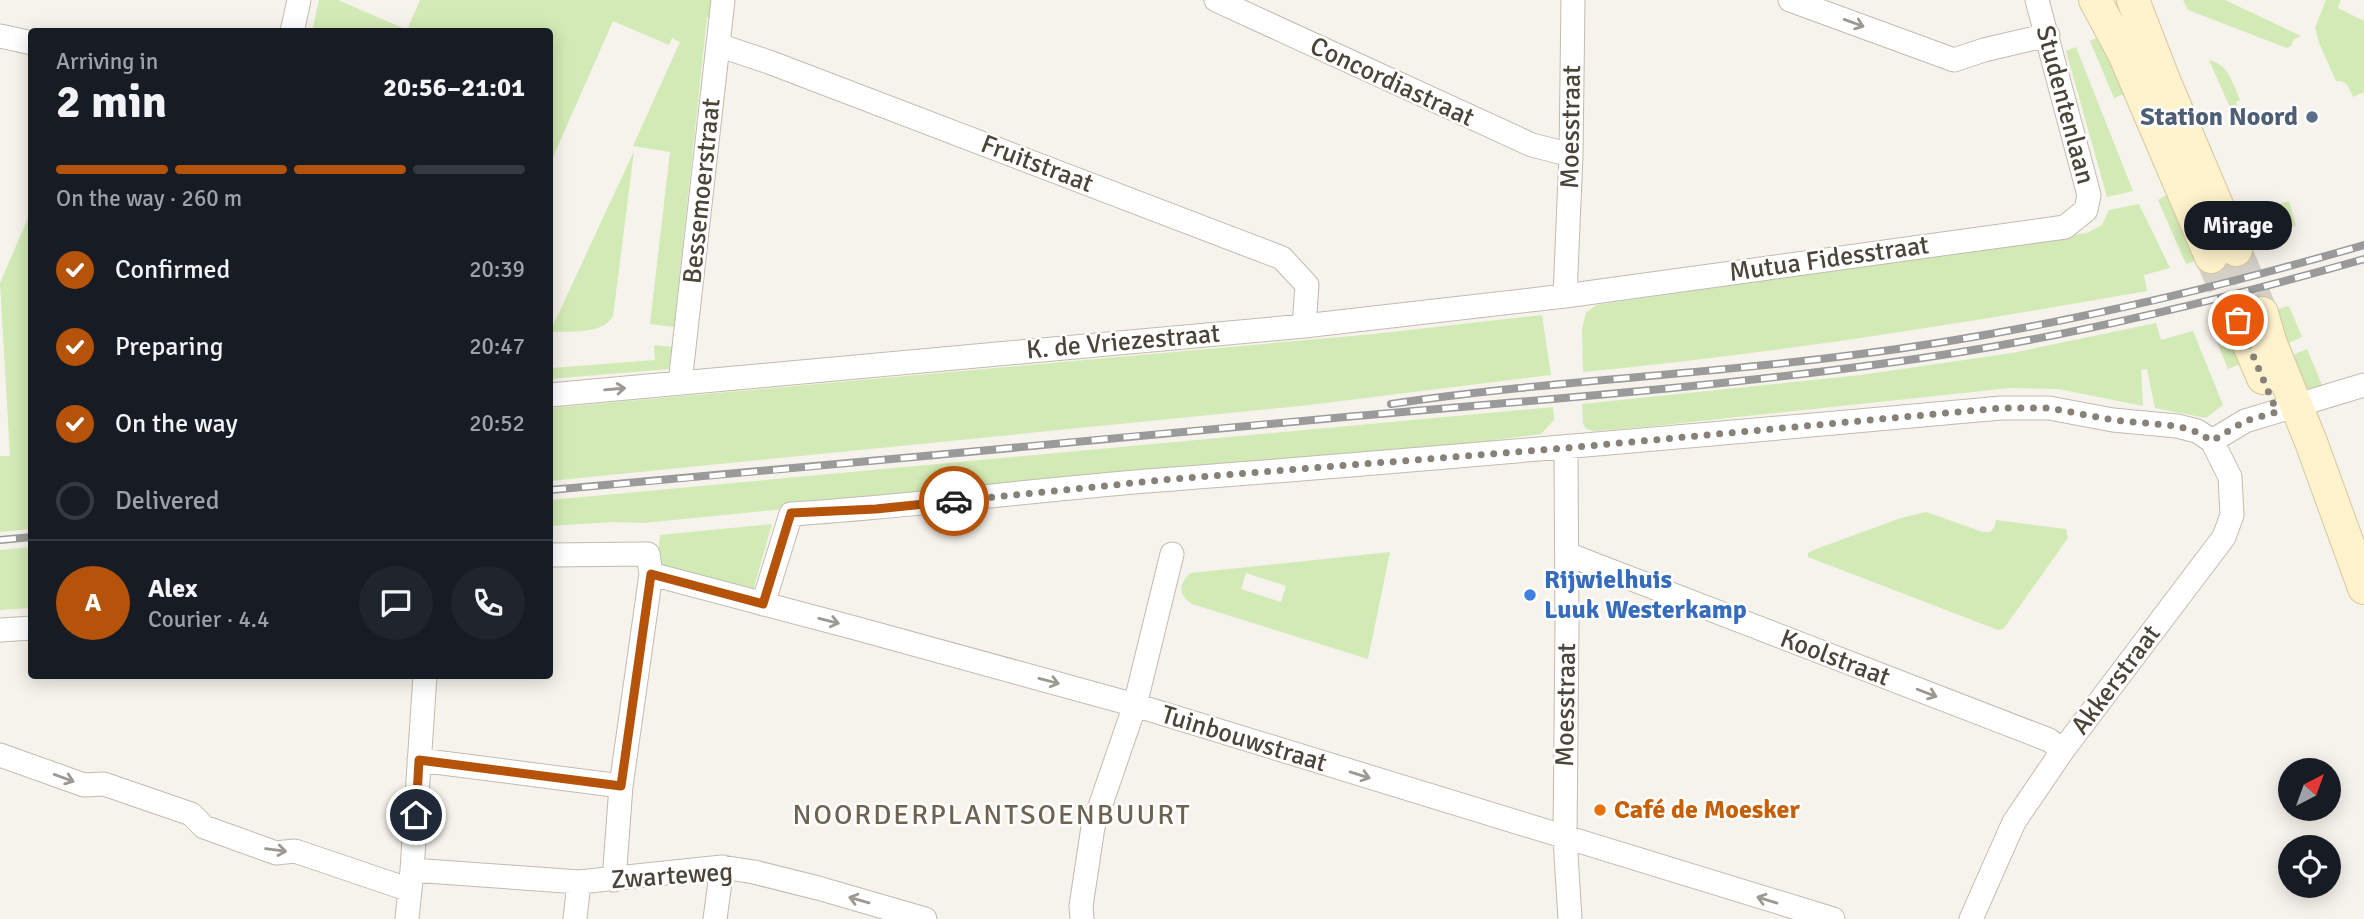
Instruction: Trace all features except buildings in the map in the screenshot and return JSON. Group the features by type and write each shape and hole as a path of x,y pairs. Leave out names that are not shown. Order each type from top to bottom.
{"street":[{"path":"293,28 299,0"},
{"name":"Bessemoerstraat","path":"680,383 723,0"},
{"name":"Concordiastraat","path":"1216,0 1522,141 1571,155"},
{"name":"Moesstraat","path":"1565,296 1571,155 1573,0"},
{"path":"1790,0 1954,60 2048,35"},
{"name":"Studentenlaan","path":"2037,0 2089,195 2086,209"},
{"path":"2095,0 2223,253 2133,0"},
{"path":"0,36 28,42"},
{"name":"Fruitstraat","path":"718,45 820,81 1282,258 1307,285 1304,326"},
{"name":"Mutua Fidesstraat","path":"1565,296 2065,227 2086,209"},
{"name":"K. de Vriezestraat","path":"553,395 1304,326 1565,296"},
{"path":"2250,316 2270,341 2287,409 2360,578"},
{"path":"763,604 791,513 876,509 1173,479 1566,448 2001,408 2049,408 2113,420 2177,426 2197,432 2212,441 2245,421 2364,385"},
{"name":"Akkerstraat","path":"1971,919 2014,822 2063,750 2224,537 2232,516 2230,477 2212,441"},
{"name":"Moesstraat","path":"1566,448 1565,838 1570,919"},
{"path":"1082,919 1081,906 1093,827 1135,705 1172,554"},
{"name":"Koolstraat","path":"1567,554 2037,735 2063,750"},
{"name":"Tuinbouwstraat","path":"553,555 650,564 763,604 1135,705 1833,919"},
{"path":"614,880 621,786 650,564"},
{"path":"0,630 28,628"},
{"path":"407,919 425,679"},
{"name":"Zwarteweg","path":"0,755 84,785 104,784 191,814 204,827 276,853 295,850 411,880 579,882 722,867 818,888 919,918"},
{"path":"419,760 621,786"},
{"path":"715,919 722,867"},
{"path":"575,919 579,882"}],"green space":[{"path":"319,0 338,0 403,28 313,28"},
{"path":"420,0 716,0 714,20 707,17 674,327 650,324 670,152 633,146 680,42 672,38 669,45 613,21 553,157 553,28 408,28"},
{"path":"2183,0 2225,0 2301,36 2293,40 2292,45 2287,48 2188,10"},
{"path":"2326,0 2341,0 2338,8 2364,21 2364,92 2353,97 2345,83 2336,81 2319,43 2315,28"},
{"path":"2099,37 2124,94 2114,98 2090,41"},
{"path":"2076,47 2133,191 2107,197 2066,51"},
{"path":"2209,60 2216,62 2229,75 2240,100 2236,102 2243,119 2247,117 2250,123 2239,128"},
{"path":"634,151 613,316 602,326 576,332 553,332 553,326"},
{"path":"2167,195 2205,258 2186,264 2158,200"},
{"path":"2289,201 2296,226 2277,231 2268,207"},
{"path":"2139,204 2170,268 2144,275 2147,291 1866,337 1583,372 1582,328 1586,313 1596,305 2087,233 2102,225 2109,210"},
{"path":"28,218 28,529 0,532 0,456 10,456 0,283"},
{"path":"2289,306 2302,337 2279,347 2268,312"},
{"path":"1542,315 1551,375 1309,405 553,481 553,408 1374,334"},
{"path":"2232,321 2250,360 2228,369 2211,327"},
{"path":"2156,323 2161,340 2193,331 2223,405 2206,418 2155,408 2147,369 2141,370 2143,406 2058,389 2010,388 1644,427 1594,431 1586,429 1583,424 1582,404 1861,375 2012,353"},
{"path":"654,345 672,347 669,369 553,379 553,368 655,360"},
{"path":"2307,349 2322,385 2314,390 2302,386 2283,359"},
{"path":"1553,407 1554,420 1541,434 1359,457 643,523 553,526 553,500"},
{"path":"1926,512 1983,532 1990,532 1996,520 2066,529 2068,538 2007,624 1998,630 1808,557 1808,553 1816,549 1901,518"},
{"path":"772,524 752,594 657,568 660,535"},
{"path":"28,547 28,608 0,610 0,550"},
{"path":"1390,552 1368,659 1192,604 1184,597 1181,589 1191,573","holes":["1246,573 1286,586 1281,602 1241,589"]}],"tunnel":[{"path":"2236,250 2262,313"},
{"path":"2211,257 2238,320"}],"railway":[{"path":"1391,404 1506,389 1795,362 1918,346 2047,323 2174,296 2364,245"},
{"path":"553,490 1810,373 1961,352 2063,334 2214,299 2364,259"},
{"path":"0,540 28,537"}],"way so far":[{"path":"954,501 1173,479 1566,448 2001,408 2049,408 2113,420 2177,426 2197,432 2212,441 2245,421 2277,412 2238,320"}],"place":[{"name":"Station Noord","path":"2312,117"},
{"name":"Mirage","path":"2238,320"},
{"name":"Rijwielhuis Luuk Westerkamp","path":"1530,595"},
{"name":"Café de Moesker","path":"1600,810"}],"district":[{"name":"NOORDERPLANTSOENBUURT","path":"992,815"}],"route":[{"path":"416,815 419,760 621,786 651,574 763,604 791,513 876,509 954,501"}]}
